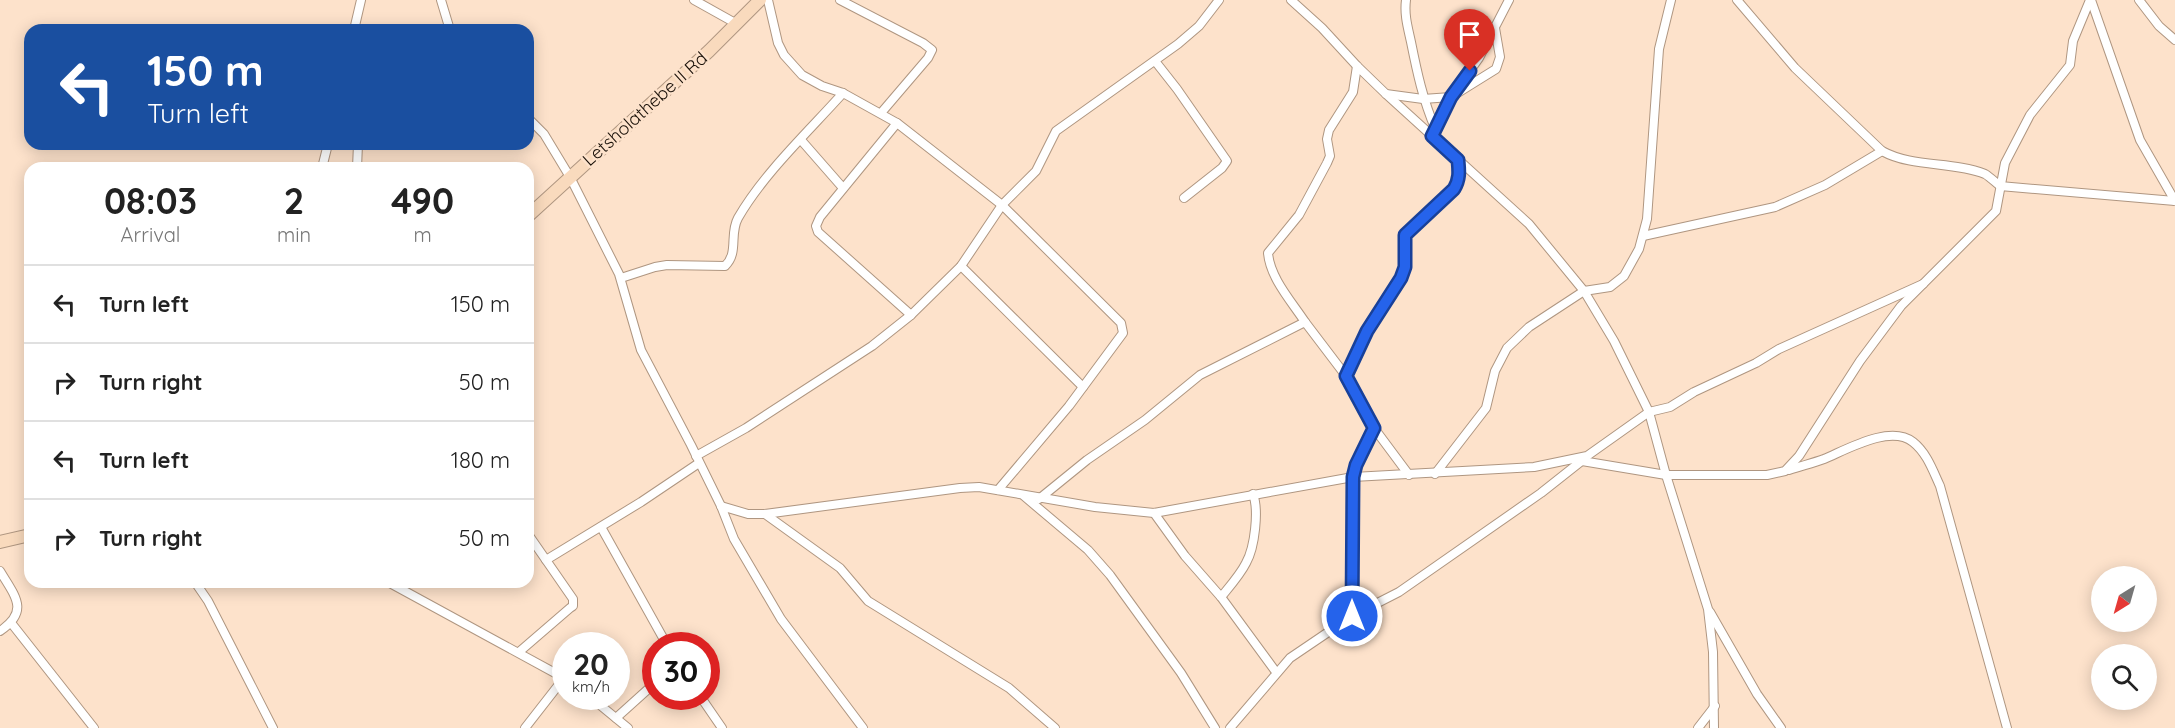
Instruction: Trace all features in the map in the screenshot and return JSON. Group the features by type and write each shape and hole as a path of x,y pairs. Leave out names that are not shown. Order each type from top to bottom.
{"street":[{"path":"355,24 361,0"},
{"path":"441,0 448,24"},
{"path":"694,0 737,24"},
{"name":"Letsholathebe II Rd","path":"534,210 737,24 760,0"},
{"path":"768,0 778,42 792,66 811,81 843,93 897,123 1002,205 1121,323 1124,329 1124,333 1083,387 998,490"},
{"path":"840,0 923,43 932,50 928,58 881,113"},
{"path":"546,560 601,527 698,459 872,346 911,315 961,266 1002,205 1036,171 1056,131 1155,61 1199,26 1219,0"},
{"path":"1291,0 1323,28 1386,94 1434,132 1458,160 1529,224 1584,291 1614,341 1649,412 1708,609 1713,652 1714,728"},
{"path":"1406,0 1405,11 1423,99 1434,132"},
{"path":"1434,132 1451,97 1479,58 1509,0"},
{"path":"1435,474 1489,403 1495,371 1507,348 1529,327 1584,291 1610,287 1624,276 1639,249 1647,219 1659,50 1671,0"},
{"path":"1737,0 1795,68 1882,151 1895,158 1959,167 1986,175 2000,186 2175,201"},
{"path":"1785,471 1799,456 1875,341 1901,306 1996,211 2005,163 2030,115 2070,65 2073,41 2090,0"},
{"path":"2090,0 2140,140 2175,201"},
{"path":"2139,0 2159,26 2175,40"},
{"path":"1386,94 1423,99 1451,97 1496,69 1500,57 1495,28"},
{"path":"1155,61 1227,161 1222,168 1184,198"},
{"path":"1357,66 1353,92 1329,130 1327,139 1330,156 1327,163 1299,215 1268,253 1282,287 1346,376 1374,428 1409,475"},
{"path":"621,278 667,265 725,266 733,253 734,227 737,220 767,180 843,93"},
{"path":"897,123 820,218 817,230 911,315"},
{"path":"534,124 544,134 570,177 621,278 641,350 698,459 734,539 781,619 859,727"},
{"path":"801,140 843,188"},
{"path":"1643,236 1774,207 1825,185 1882,151"},
{"path":"1346,376 1367,331 1401,278 1405,267 1405,235 1454,189 1460,174 1458,160"},
{"path":"961,266 1083,387"},
{"path":"1230,728 1290,658 1352,616 1399,592 1541,493 1649,412 1670,407 1694,392 1756,363 1779,349 1923,284"},
{"path":"1039,499 1200,375 1305,322"},
{"path":"1352,616 1353,477 1356,465 1374,428"},
{"path":"721,506 748,514 765,514 960,488 979,488 1039,499 1154,513 1353,477 1435,474 1534,466 1585,459 1666,475 1767,475 1827,458 1853,444 1881,438 1907,439 1922,452 1940,486 2007,728"},
{"path":"1221,597 1245,566 1249,556 1258,512 1253,494"},
{"path":"1024,496 1080,543 1110,575 1181,673 1215,728"},
{"path":"1154,513 1185,556 1221,597 1276,672"},
{"path":"765,514 840,568 868,601 1009,688 1055,728"},
{"path":"601,527 660,632"},
{"path":"0,542 24,536"},
{"path":"519,652 573,606 573,598 534,543"},
{"path":"0,571 12,591 17,607 17,615 12,624 0,632"},
{"path":"199,588 218,620 273,728"},
{"path":"399,588 552,671"},
{"path":"1708,609 1757,694 1781,728"},
{"path":"12,624 94,728"},
{"path":"527,727 552,695"},
{"path":"616,718 642,695"},
{"path":"1698,728 1715,706"},
{"path":"606,710 627,728"},
{"path":"710,710 722,728"}],"route":[{"path":"1352,616 1353,477 1356,465 1374,428 1346,376 1367,331 1401,278 1405,267 1407,231 1454,189 1458,182 1460,174 1458,160 1432,136 1451,97 1470,71"}]}
